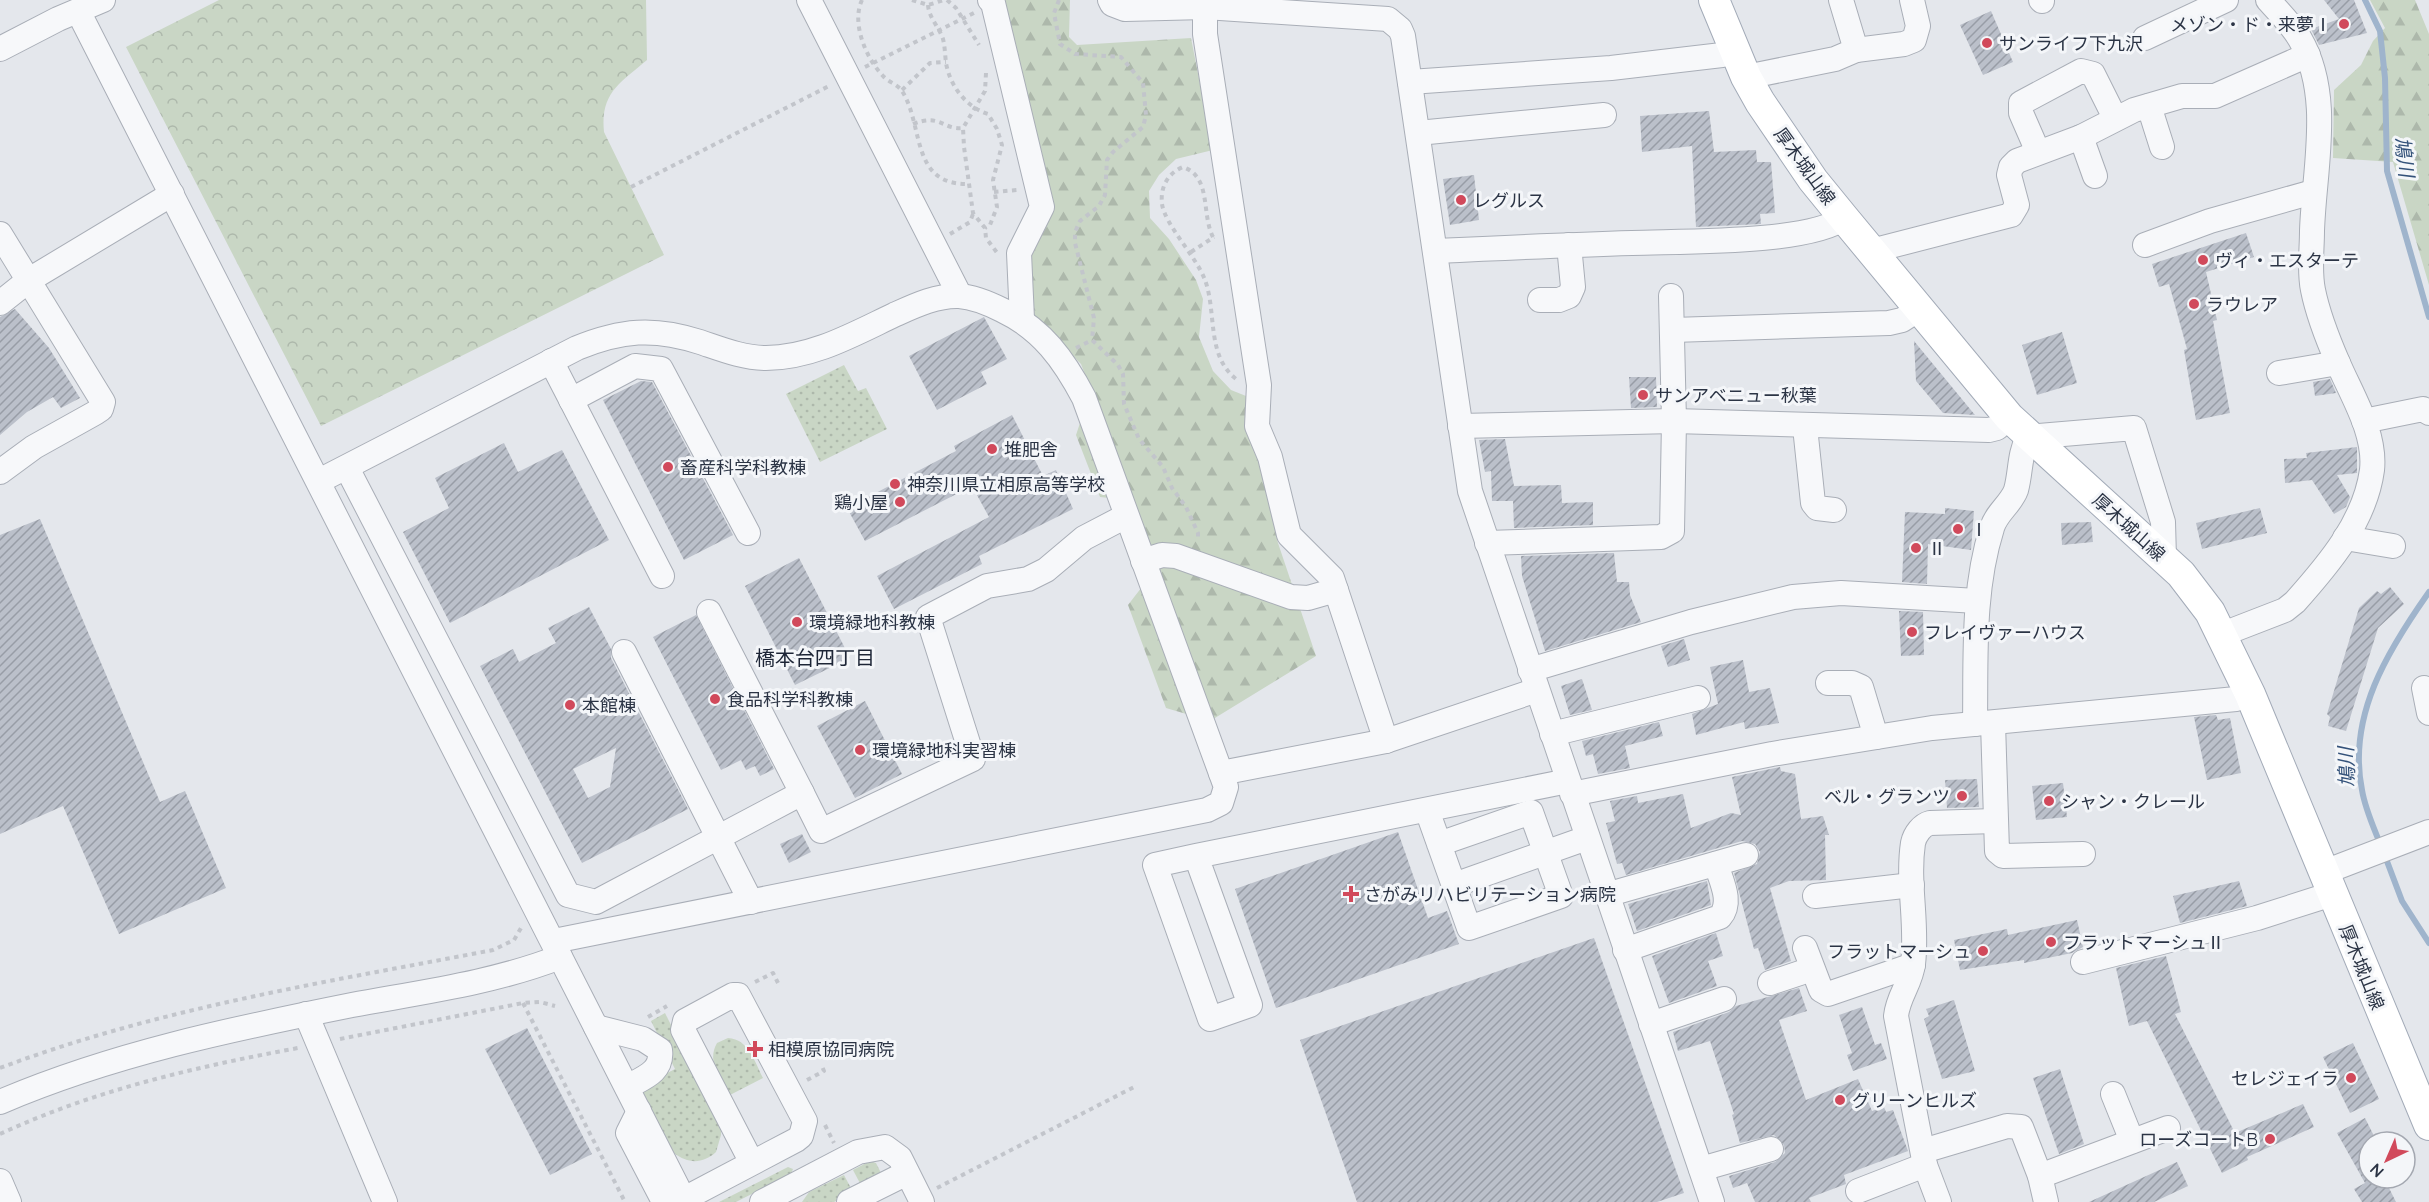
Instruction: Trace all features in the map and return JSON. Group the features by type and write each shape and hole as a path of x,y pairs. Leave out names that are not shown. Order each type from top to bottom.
{"main road":[{"name":"厚木城山線","path":"1714,0 1741,64 1778,131 1844,218 2019,427 2164,558 2196,592 2223,634 2429,1125"}],"street":[{"path":"0,49 104,0"},
{"path":"809,0 960,296"},
{"path":"1110,0 1112,4 1125,9 1204,7 1388,19 1400,29 1418,133 1470,491 1712,1202"},
{"path":"1841,0 1856,50"},
{"path":"1410,82 1611,68 1722,55 1741,64 1835,59 1856,50 1894,46 1914,40 1918,26 1912,0"},
{"path":"2145,38 2226,0"},
{"path":"2223,634 2292,605 2345,538 2361,510 2371,478 2373,459 2364,421 2338,363 2313,289 2313,192 2320,123 2316,80 2299,37 2268,0"},
{"path":"992,2 1042,207 1019,253 1022,319"},
{"path":"1204,7 1205,34 1259,385 1257,426 1270,457 1289,535 1332,578 1386,741"},
{"path":"78,11 685,1200 796,1140 805,1128 806,1121 742,1000 733,995 686,1021 683,1030 752,1163"},
{"path":"1872,251 2012,215 2017,204 2009,175 2011,166 2038,152 2081,137 2115,118 2182,96 2215,96 2308,55"},
{"path":"2038,152 2021,113 2021,103 2081,71 2093,74 2115,118"},
{"path":"2149,106 2162,147"},
{"path":"1418,133 1604,115"},
{"path":"2081,137 2095,176"},
{"path":"2145,245 2210,221 2313,192"},
{"path":"0,303 28,280 172,194"},
{"path":"1435,251 1751,238 1819,230 1834,225 1844,218"},
{"path":"0,234 103,402 101,409 34,447 0,472"},
{"path":"1540,300 1559,300 1569,296 1573,287 1569,245"},
{"path":"0,1102 51,1080 131,1055 306,1014 514,974 557,949 751,902 1207,810 1221,803 1225,797 1226,787 1084,398 1067,366 1044,338 1022,319 990,304 960,296 936,299 916,305 823,348 794,355 765,358 736,354 661,332 608,335 319,481"},
{"path":"1487,543 1667,536 1672,531 1674,421 1671,296"},
{"path":"1672,330 1889,323 1902,320 1918,309"},
{"path":"551,362 662,576"},
{"path":"2279,373 2338,363"},
{"path":"571,400 635,366 661,369 748,533"},
{"path":"2364,421 2423,409 2429,413"},
{"path":"1460,426 1674,421 1805,427 1989,430 2019,427 2134,428 2163,522 2164,558"},
{"path":"1805,427 1813,503 1817,508 1834,510"},
{"path":"2019,427 2022,449 2014,493 1997,515 1992,526 1977,601 1984,724 1996,848 2002,855 2083,854"},
{"path":"347,468 568,895 596,902 802,793"},
{"path":"709,612 821,831 973,759 928,617 987,586 1029,579 1046,570 1084,538 1126,516"},
{"path":"2345,538 2393,546"},
{"path":"1143,561 1162,555 1176,556 1291,597 1308,598 1336,590"},
{"path":"1221,773 1386,741 1534,680 1691,621 1793,597 1841,593 1977,601"},
{"path":"624,651 751,902"},
{"path":"1828,683 1852,683 1861,687 1876,737"},
{"path":"1196,856 1250,1005 1210,1019 1155,865 1196,856 1427,810 1876,737 2236,699 2250,694"},
{"path":"1552,734 1698,698"},
{"path":"1427,810 1439,844 1454,885 1469,928 1561,896 1531,812 1439,844"},
{"path":"1940,1202 1924,1158 1896,1016 1899,999 1909,982 1913,965 1915,929 1912,885 1913,842 1925,824 1995,821"},
{"path":"2083,962 2257,918 2327,884 2371,855 2418,836"},
{"path":"1454,885 1587,838"},
{"path":"1606,895 1746,855"},
{"path":"1625,950 1720,917 1727,906 1716,864"},
{"path":"524,881 553,866"},
{"path":"1815,896 1912,885"},
{"path":"1770,983 1809,959 1821,990 1828,994 1913,965"},
{"path":"1651,1024 1724,999"},
{"path":"306,1014 385,1202"},
{"path":"596,1027 643,1039 660,1050 661,1059 657,1069 627,1087"},
{"path":"2113,1094 2132,1141"},
{"path":"1858,1191 1924,1158 2015,1125 2025,1133 2040,1176 2046,1202"},
{"path":"2040,1176 2168,1128"},
{"path":"796,1140 814,1175"},
{"path":"762,1202 858,1152 885,1147 900,1158 907,1173 927,1196"},
{"path":"1701,1169 1771,1149"},
{"path":"849,1202 907,1173"},
{"path":"0,1181 9,1202"}],"path":[{"path":"856,0 862,1 859,28 863,44 883,76 902,90 924,160 934,171 953,184 968,184"},
{"path":"912,0 928,5 946,0 963,18 982,52"},
{"path":"1059,0 1054,13 1060,44 1075,54 1121,57 1143,83 1146,115 1143,127 1113,152 1107,160 1105,195 1099,206 1080,221 1075,232 1076,243 1091,303 1092,340 1118,364 1123,374 1124,404 1139,440 1163,467 1172,488 1186,507 1198,533 1198,546 1192,562"},
{"path":"631,187 992,2"},
{"path":"928,5 929,13 939,30 946,62 955,85 972,109 988,114 998,129 1002,145 993,180 997,207 990,225 984,228"},
{"path":"902,90 930,63 946,62"},
{"path":"986,66 985,91 972,109 963,128 968,184 973,213 984,228 986,238 999,255 1008,262 1019,264"},
{"path":"914,124 936,118 957,128 963,128"},
{"path":"1239,253 1229,251 1214,237 1209,228 1202,184 1198,175 1183,167 1174,171 1162,191 1162,206 1174,230 1191,252 1209,295 1216,352 1222,364 1240,383 1259,385"},
{"path":"938,252 948,235 970,222 973,213"},
{"path":"1191,252 1214,237"},
{"path":"0,1068 72,1042 201,1008 493,950 514,939 523,924"},
{"path":"752,984 773,973 778,983"},
{"path":"333,1041 523,1003 540,1002 555,1006"},
{"path":"523,1003 625,1202"},
{"path":"0,1134 50,1111 129,1086 211,1064 303,1047"},
{"path":"804,1082 824,1071 820,1065"},
{"path":"927,1196 1136,1086"}],"green space":[{"path":"219,0 646,0 647,60 620,83 609,98 605,108 604,132 664,255 321,426 126,47"},
{"path":"1004,0 1070,0 1069,37 1077,45 1191,38 1213,150 1176,159 1159,175 1149,191 1150,218 1169,239 1196,280 1203,299 1199,337 1213,371 1231,390 1246,396 1278,543 1316,656 1210,721 1166,708 1128,605 1155,570 1128,500 1100,497 1076,435 1091,390 1081,364 1034,317 1030,258 1054,208"},
{"path":"2370,0 2415,0 2429,34 2429,285 2393,162 2333,158 2334,90 2361,65 2373,41 2385,28"},
{"path":"844,365 858,391 866,388 887,429 820,462 786,394"},
{"path":"665,1013 721,1125 721,1135 716,1152 706,1159 690,1161 674,1153 640,1087 675,1069 651,1021"},
{"path":"728,1038 735,1039 746,1047 763,1078 730,1095 719,1077 713,1057 717,1043"},
{"path":"870,1161 876,1163 881,1173 862,1187 853,1170"},
{"path":"788,1167 793,1169 791,1174 736,1202 719,1202"},
{"path":"844,1175 853,1192 834,1202 802,1202 809,1192"}],"building":[{"name":"メゾン・ド・来夢Ⅰ","path":"2324,0 2354,0 2367,33 2319,45 2311,29 2339,19"},
{"name":"サンライフ下九沢","path":"1991,11 2013,62 1983,75 1960,25"},
{"path":"1709,111 1714,152 1756,150 1757,162 1771,162 1775,213 1760,214 1761,224 1696,227 1692,146 1642,152 1640,116"},
{"name":"レグルス","path":"1474,175 1479,220 1450,225 1443,179"},
{"path":"2246,233 2254,257 2206,272 2217,320 2213,321 2230,413 2196,420 2184,350 2187,349 2169,284 2159,287 2152,264"},
{"path":"15,309 49,348 80,398 61,408 53,397 27,412 0,435 0,317"},
{"path":"984,317 1007,359 981,372 987,384 937,410 909,356"},
{"path":"2062,332 2077,383 2037,395 2022,345"},
{"path":"1914,341 1975,415 1943,413 1916,381"},
{"name":"サンアベニュー秋葉","path":"1629,377 1656,377 1657,407 1631,408"},
{"path":"2330,379 2336,393 2315,396 2313,382"},
{"name":"畜産科学科教棟","path":"641,381 652,382 733,535 684,560 603,400"},
{"path":"1012,415 1043,476 1056,470 1073,509 979,556 982,564 894,609 877,576 989,517 972,486 865,541 847,508 956,451 954,446"},
{"path":"1505,439 1514,486 1561,485 1562,503 1593,502 1593,525 1514,528 1513,501 1492,501 1491,471 1485,472 1479,440"},
{"path":"504,443 518,472 562,450 609,540 450,623 403,532 449,508 435,478"},
{"path":"2357,447 2357,473 2337,475 2350,497 2346,507 2334,514 2312,480 2285,483 2284,459 2307,458 2306,453"},
{"path":"1945,508 1974,511 1971,550 1928,544 1927,584 1902,582 1905,512 1945,514"},
{"path":"2260,508 2267,533 2202,549 2196,523"},
{"path":"40,519 160,802 185,791 226,888 119,934 63,806 0,834 0,535"},
{"path":"2091,522 2093,542 2062,545 2061,523"},
{"path":"1614,553 1617,582 1629,582 1630,595 1641,622 1545,651 1522,576 1521,556"},
{"name":"環境緑地科教棟","path":"799,558 850,658 795,685 745,586"},
{"path":"2390,587 2404,604 2378,628 2346,731 2328,726 2330,717 2327,714 2359,608 2377,591 2381,594"},
{"name":"本館棟","path":"589,607 611,649 611,658 688,809 582,863 480,666 513,649 519,662 556,643 548,628","holes":["616,748 610,787 588,798 573,769"]},
{"name":"フレイヴァーハウス","path":"1899,611 1923,612 1924,655 1901,656"},
{"name":"食品科学科教棟","path":"696,615 774,769 760,776 755,766 746,770 741,760 721,770 653,637"},
{"path":"1684,639 1690,660 1668,667 1661,646"},
{"path":"1743,660 1749,692 1770,688 1779,723 1745,729 1744,722 1696,735 1692,714 1718,704 1710,667"},
{"path":"1582,679 1592,710 1570,715 1561,686"},
{"name":"環境緑地科実習棟","path":"865,701 902,774 855,798 817,726"},
{"path":"2216,715 2218,720 2230,718 2241,773 2207,780 2194,717"},
{"path":"1659,722 1663,736 1625,746 1630,768 1598,774 1593,754 1586,756 1582,741"},
{"path":"1780,767 1781,771 1795,774 1801,819 1823,816 1829,835 1825,835 1826,880 1789,881 1770,888 1791,961 1765,970 1758,948 1754,949 1734,873 1757,864 1760,852 1755,844 1742,841 1626,875 1622,863 1617,864 1606,823 1615,821 1610,801 1637,796 1638,803 1683,794 1691,828 1731,813 1741,815 1732,777"},
{"name":"ベル・グランツ","path":"1977,779 1979,807 1947,808 1945,780"},
{"name":"シャン・クレール","path":"2063,783 2067,817 2036,820 2032,786"},
{"path":"1398,832 1428,918 1447,911 1459,944 1276,1008 1235,889"},
{"path":"802,834 811,852 789,863 780,844"},
{"path":"1707,881 1711,905 1637,931 1628,904"},
{"path":"2239,881 2247,906 2180,923 2173,896"},
{"path":"2077,920 2083,947 2072,953 2024,963 2024,960 1960,970 1954,940 2007,929 2008,935"},
{"path":"1716,933 1723,956 1708,961 1717,986 1669,1003 1652,956"},
{"path":"1594,938 1684,1193 1657,1202 1357,1202 1300,1040"},
{"path":"2166,956 2181,1012 2175,1014 2235,1133 2303,1104 2314,1127 2247,1157 2248,1160 2222,1173 2147,1021 2129,1026 2116,968"},
{"path":"1799,988 1807,1011 1779,1020 1806,1100 1858,1079 1872,1111 1884,1107 1886,1112 1893,1110 1908,1151 1844,1175 1846,1184 1809,1198 1811,1202 1755,1202 1747,1183 1733,1188 1729,1176 1775,1162 1785,1153 1784,1145 1774,1135 1740,1143 1732,1115 1734,1114 1710,1041 1678,1051 1673,1032 1729,1012 1736,1006"},
{"path":"1954,1000 1975,1071 1942,1079 1924,1019 1929,1016 1926,1009"},
{"path":"1862,1007 1875,1045 1881,1043 1887,1059 1853,1071 1847,1055 1852,1053 1839,1015"},
{"path":"527,1028 592,1154 550,1175 485,1049"},
{"name":"セレジェイラ","path":"2353,1043 2379,1099 2350,1113 2323,1057"},
{"path":"2060,1069 2084,1144 2059,1154 2033,1078"},
{"path":"2365,1118 2371,1130 2357,1130 2357,1169 2337,1133"},
{"path":"2177,1162 2188,1186 2154,1202 2089,1202"},
{"path":"2354,1189 2390,1190 2396,1202 2362,1202"}],"waterway":[{"name":"鳩川","path":"2365,0 2380,31 2385,78 2387,171 2429,317"},
{"name":"鳩川","path":"2381,846 2367,811 2362,790 2359,763 2360,736 2366,710 2386,661 2429,592"},
{"name":"鳩川","path":"2385,856 2402,901 2429,943"}],"place":[{"name":"メゾン・ド・来夢Ⅰ","path":"2344,24"},
{"name":"サンライフ下九沢","path":"1987,43"},
{"name":"レグルス","path":"1461,200"},
{"name":"ヴィ・エスターテ","path":"2203,260"},
{"name":"ラウレア","path":"2194,304"},
{"name":"サンアベニュー秋葉","path":"1643,395"},
{"name":"堆肥舎","path":"992,449"},
{"name":"畜産科学科教棟","path":"668,467"},
{"name":"神奈川県立相原高等学校","path":"895,484"},
{"name":"鶏小屋","path":"900,502"},
{"name":"Ⅰ","path":"1958,529"},
{"name":"Ⅱ","path":"1916,548"},
{"name":"環境緑地科教棟","path":"797,622"},
{"name":"フレイヴァーハウス","path":"1912,632"},
{"name":"食品科学科教棟","path":"715,699"},
{"name":"本館棟","path":"570,705"},
{"name":"環境緑地科実習棟","path":"860,750"},
{"name":"ベル・グランツ","path":"1962,796"},
{"name":"シャン・クレール","path":"2049,801"},
{"name":"さがみリハビリテーション病院","path":"1351,894"},
{"name":"フラットマーシュⅡ","path":"2051,942"},
{"name":"フラットマーシュ","path":"1983,951"},
{"name":"相模原協同病院","path":"755,1049"},
{"name":"セレジェイラ","path":"2351,1078"},
{"name":"グリーンヒルズ","path":"1840,1100"},
{"name":"ローズコートB","path":"2270,1139"}],"district":[{"name":"橋本台四丁目","path":"815,657"}]}
